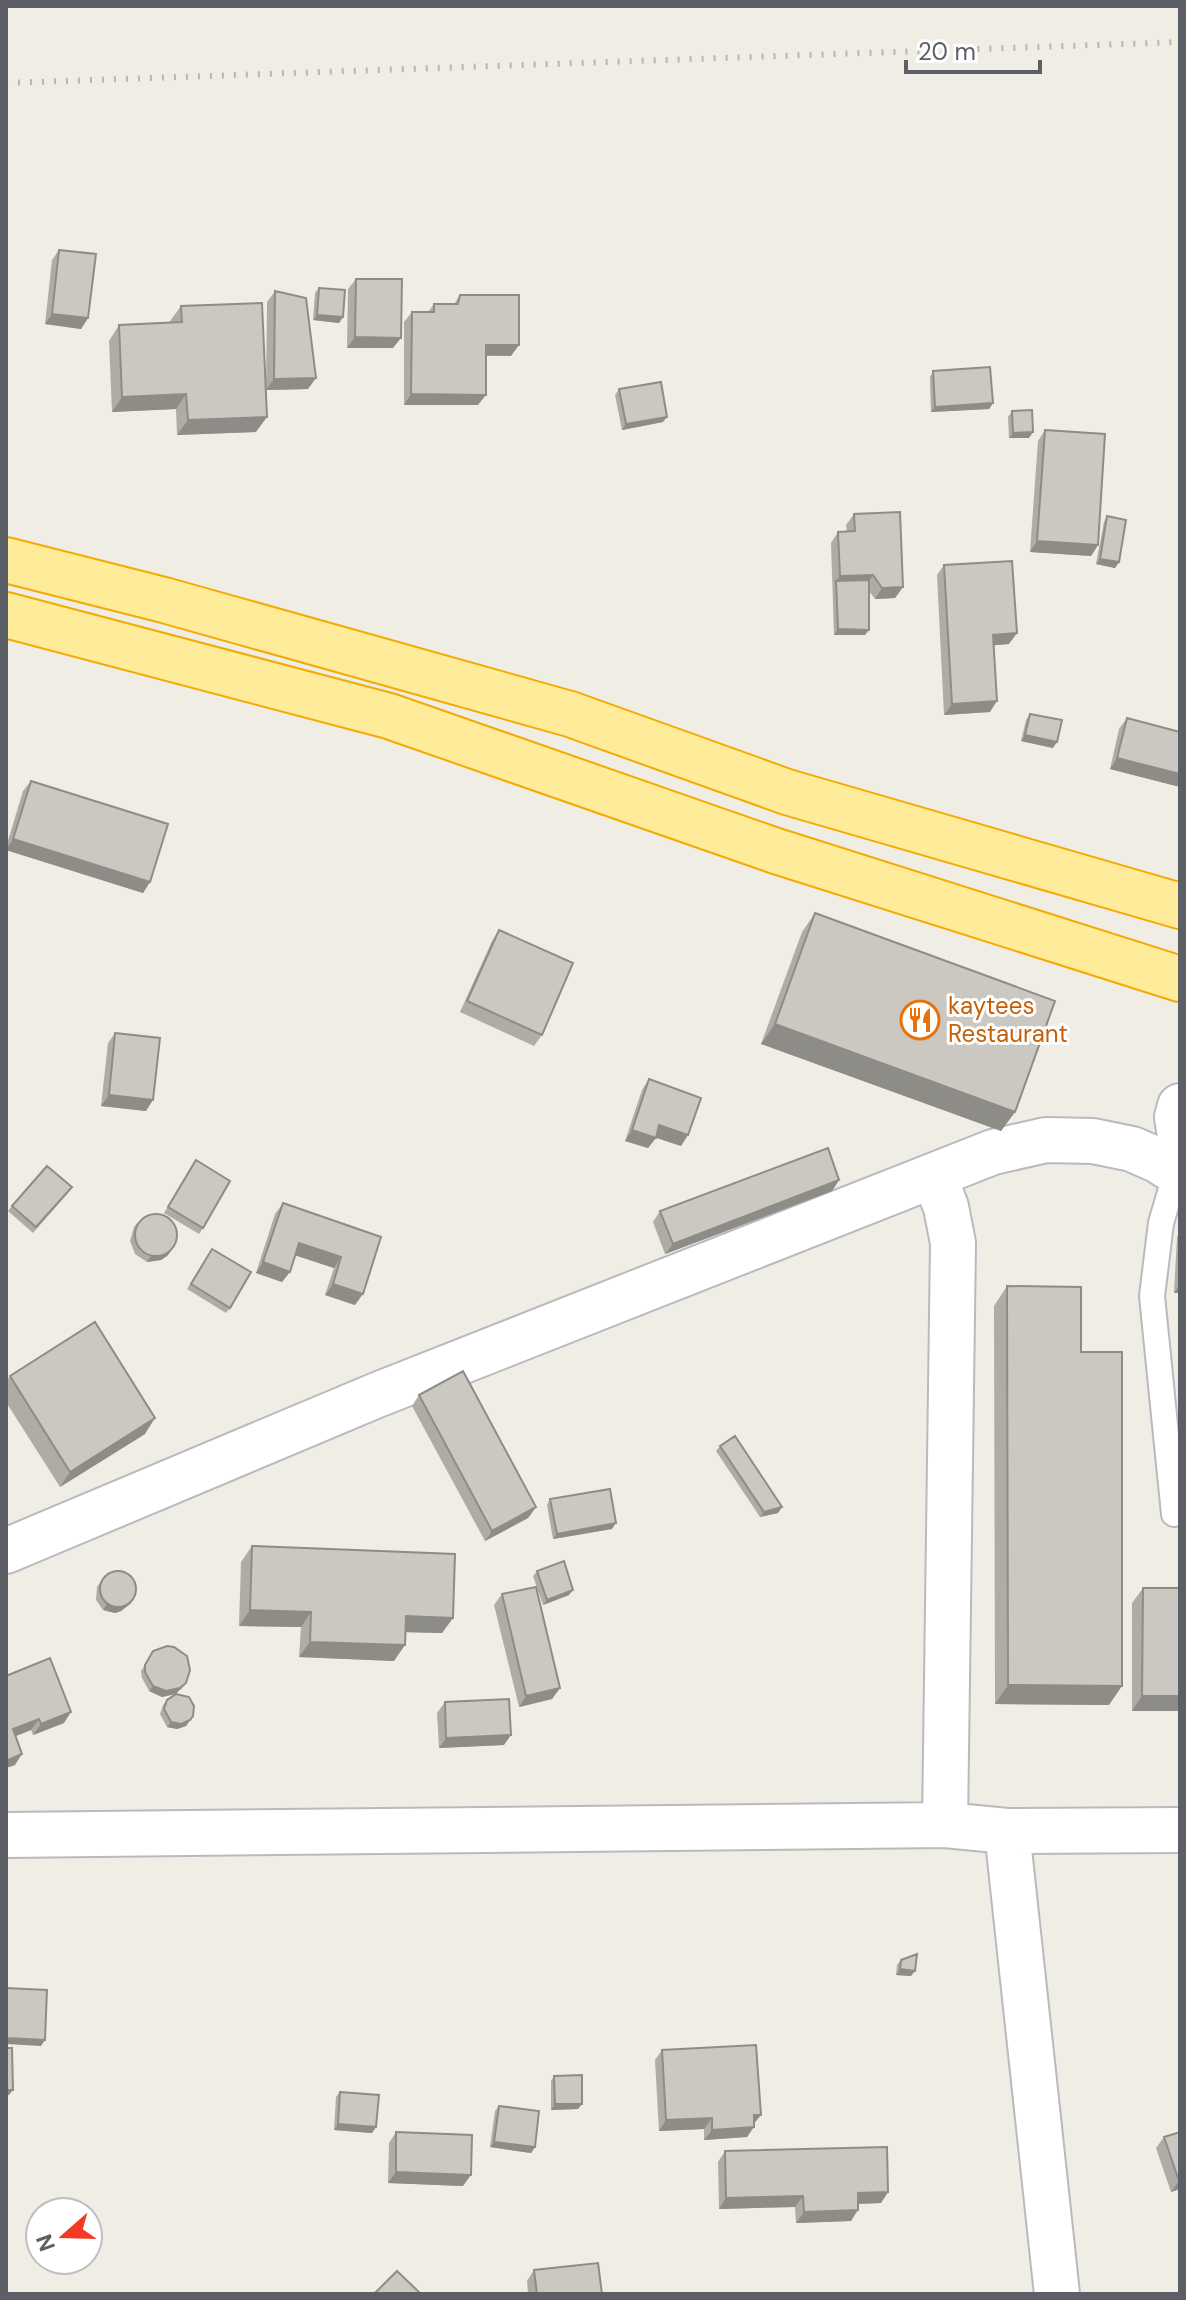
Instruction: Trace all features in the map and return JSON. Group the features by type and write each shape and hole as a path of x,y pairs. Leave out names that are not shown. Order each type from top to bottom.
{"highway":[{"path":"6,560 164,600 570,714 787,792 1180,906"},
{"path":"6,615 389,716 776,851 1180,979"}],"street":[{"path":"6,1551 377,1395 993,1152 1046,1140 1114,1144 1157,1160 1179,1158 1177,1117 1180,1106"},
{"path":"934,1176 946,1207 953,1243 945,1825"},
{"path":"6,1835 945,1825 1007,1831 1180,1830"},
{"path":"1007,1831 1057,2294"}],"lane":[{"path":"1174,1514 1152,1296 1161,1223 1179,1158"}],"building":[{"path":"59,250 96,254 88,318 52,314"},
{"path":"356,279 402,279 401,338 355,337"},
{"path":"319,288 345,290 343,317 317,315"},
{"path":"275,291 306,298 316,378 274,379"},
{"path":"460,295 519,295 519,345 486,345 486,395 411,394 412,312 434,312 434,304 458,304"},
{"path":"262,303 267,417 188,420 186,394 122,397 119,325 182,322 181,306"},
{"path":"990,367 993,403 935,407 933,371"},
{"path":"661,382 667,417 626,424 619,389"},
{"path":"1032,410 1033,432 1013,433 1012,411"},
{"path":"1045,430 1105,434 1098,545 1037,541"},
{"path":"900,512 903,587 882,588 873,575 840,576 838,532 855,531 854,514"},
{"path":"1107,516 1126,520 1119,562 1100,559"},
{"path":"1012,561 1017,633 993,635 997,701 952,704 944,565"},
{"path":"869,580 869,630 838,629 836,581"},
{"path":"1030,714 1062,720 1057,742 1025,735"},
{"path":"1127,718 1180,732 1180,774 1117,758"},
{"path":"31,781 168,824 150,882 13,839"},
{"path":"815,913 1055,1001 1015,1112 775,1024"},
{"path":"499,930 573,963 542,1035 467,1001"},
{"path":"115,1033 160,1038 153,1100 109,1095"},
{"path":"649,1079 701,1098 688,1135 659,1125 656,1138 632,1130"},
{"path":"828,1148 839,1180 673,1244 660,1211"},
{"path":"196,1160 230,1181 203,1228 168,1207"},
{"path":"47,1166 72,1187 36,1227 12,1206"},
{"path":"283,1203 381,1237 363,1294 333,1284 341,1257 299,1243 290,1272 263,1262"},
{"path":"156,1214 171,1220 177,1235 171,1250 156,1256 141,1250 135,1235 141,1220"},
{"path":"212,1249 251,1272 230,1308 191,1284"},
{"path":"1007,1286 1081,1287 1081,1352 1122,1352 1122,1686 1008,1685"},
{"path":"95,1322 155,1418 70,1472 10,1376"},
{"path":"463,1371 536,1507 492,1531 419,1395"},
{"path":"735,1436 782,1507 764,1512 720,1446"},
{"path":"610,1489 616,1523 557,1534 550,1499"},
{"path":"252,1546 455,1554 453,1618 406,1616 405,1645 310,1642 311,1612 250,1610"},
{"path":"564,1561 573,1590 547,1600 537,1571"},
{"path":"118,1571 131,1576 136,1589 131,1602 118,1607 105,1602 100,1589 105,1576"},
{"path":"536,1587 560,1688 526,1696 502,1594"},
{"path":"1143,1588 1180,1588 1180,1696 1142,1696"},
{"path":"167,1646 187,1656 190,1670 186,1683 180,1688 166,1691 153,1686 145,1672 145,1665 153,1651"},
{"path":"50,1658 71,1712 41,1724 39,1719 13,1729 22,1754 6,1761 6,1676"},
{"path":"176,1694 189,1697 194,1706 193,1716 181,1724 171,1722 164,1709 167,1700"},
{"path":"509,1699 511,1735 446,1738 445,1702"},
{"path":"917,1954 915,1971 900,1969 901,1960"},
{"path":"6,1988 47,1990 45,2040 6,2038"},
{"path":"756,2045 761,2115 754,2115 754,2127 712,2130 712,2118 666,2120 662,2050"},
{"path":"6,2048 12,2048 13,2090 6,2090"},
{"path":"582,2075 582,2104 555,2104 554,2076"},
{"path":"340,2092 379,2095 376,2127 338,2124"},
{"path":"499,2106 539,2111 535,2147 494,2142"},
{"path":"396,2132 472,2135 471,2175 396,2172"},
{"path":"1180,2132 1180,2180 1179,2181 1164,2137"},
{"path":"887,2147 888,2192 858,2193 858,2210 804,2212 803,2196 726,2198 725,2151"},
{"path":"598,2263 602,2294 537,2294 534,2270"},
{"path":"397,2271 421,2294 374,2294"}],"railway":[{"path":"6,83 1180,42"}],"place":[{"name":"kaytees Restaurant","path":"920,1020"}]}
